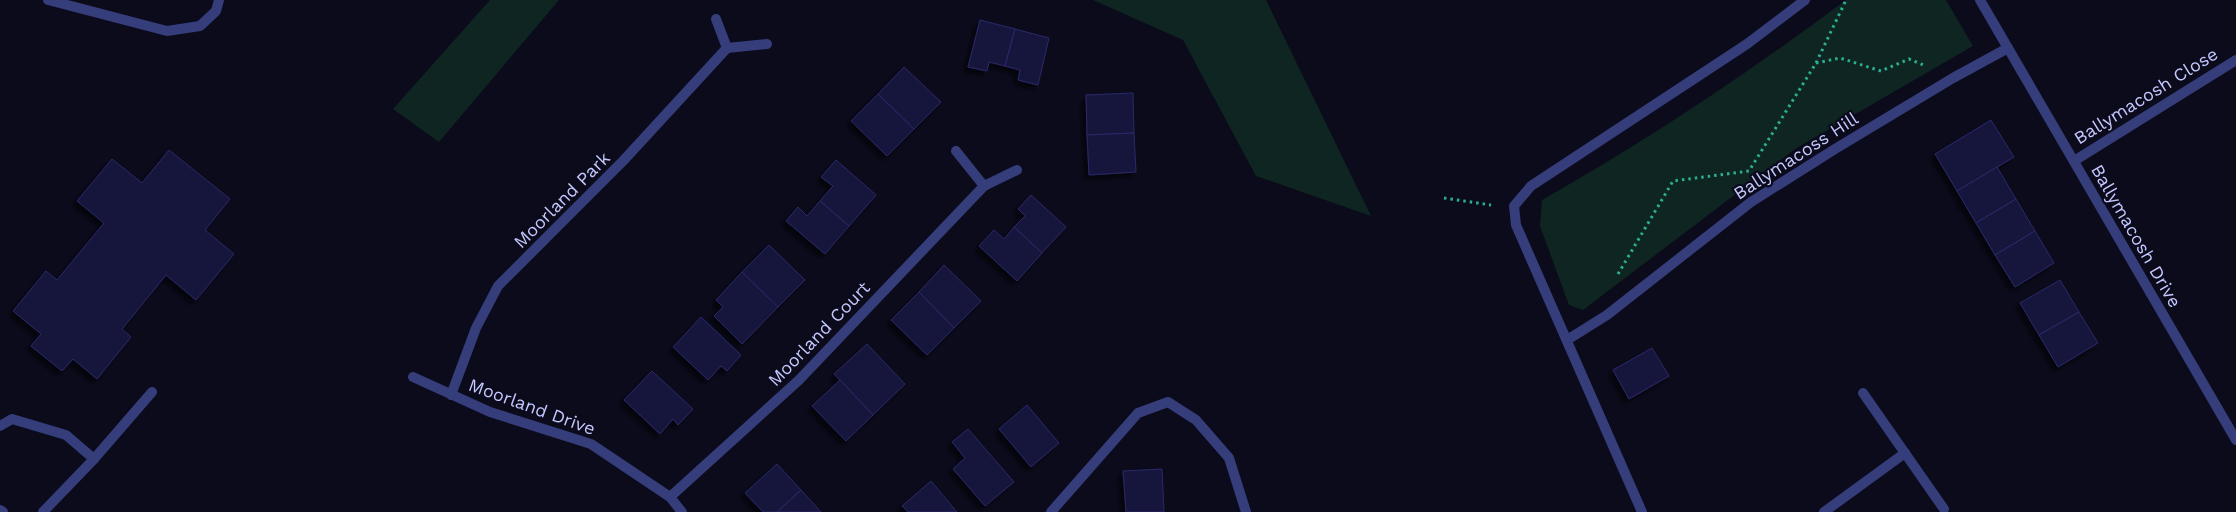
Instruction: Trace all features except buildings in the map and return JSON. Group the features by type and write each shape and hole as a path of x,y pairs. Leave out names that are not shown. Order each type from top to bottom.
{"street":[{"path":"48,0 166,31 200,26 216,10 219,0"},
{"path":"1642,512 1516,225 1514,206 1531,186 1747,44 1804,0"},
{"path":"1980,0 2008,48"},
{"path":"716,19 727,48 767,44"},
{"name":"Moorland Park","path":"451,395 476,328 498,286 624,161 727,48"},
{"name":"Ballymacoss Hill","path":"1567,340 1607,315 1751,202 1953,78 2008,48"},
{"name":"Ballymacosh Drive","path":"2008,48 2236,440"},
{"name":"Ballymacosh Close","path":"2074,160 2236,60"},
{"path":"956,150 984,186"},
{"name":"Moorland Court","path":"670,497 799,380 984,186 1017,170"},
{"name":"Moorland Drive","path":"413,377 490,412 591,444 670,497 682,512"},
{"path":"44,512 94,459 152,392"},
{"path":"1863,394 1944,509"},
{"path":"1051,512 1138,412 1168,402 1196,420 1229,458 1246,512"},
{"path":"0,426 12,419 66,435 94,459"},
{"path":"1824,512 1905,453"}],"path":[{"path":"1607,315 1609,290 1672,181 1749,171 1816,63 1846,0"},
{"path":"1816,63 1840,58 1882,71 1909,58 1953,78"},
{"path":"1444,198 1487,205 1514,206"}],"green space":[{"path":"490,0 559,0 439,142 393,109"},
{"path":"1093,0 1266,0 1371,216 1256,176 1183,40"},
{"path":"1846,0 1946,0 1973,46 1795,149 1583,310 1569,305 1540,226 1542,200 1620,154 1697,105 1772,54"}]}
